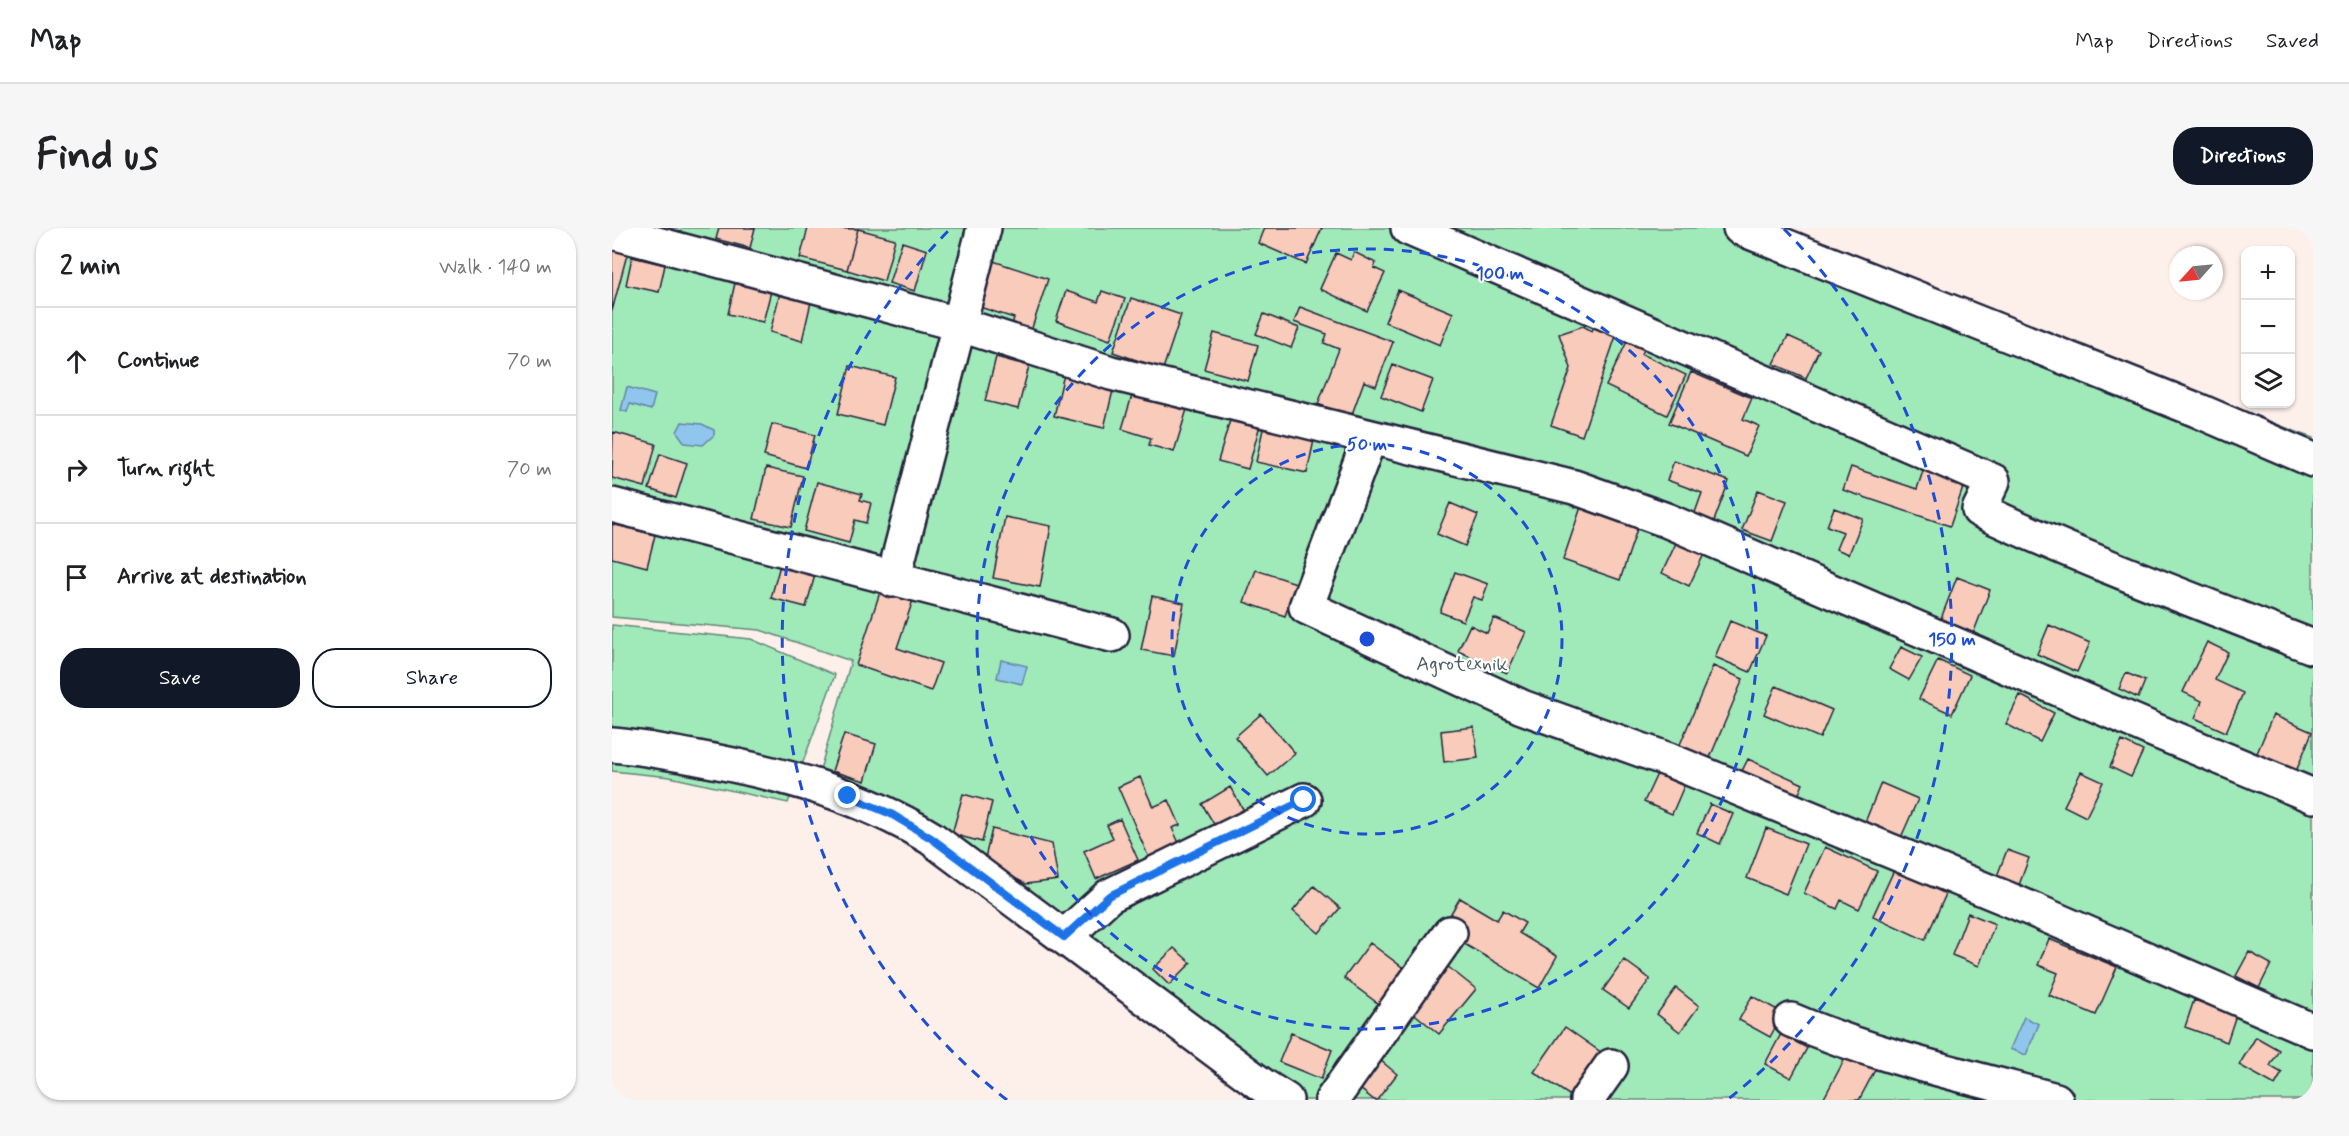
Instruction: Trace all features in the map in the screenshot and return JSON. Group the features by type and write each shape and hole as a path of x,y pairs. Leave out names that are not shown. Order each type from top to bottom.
{"street":[{"path":"893,580 984,228"},
{"path":"1408,228 1994,481 1979,510 2099,563 2313,647"},
{"path":"1740,228 2197,410 2313,460"},
{"path":"612,232 958,324 1110,373 1574,487 1666,519 2102,708 2313,796"},
{"path":"1370,437 1306,606 1522,707 1669,760 2015,902 2313,1031"},
{"path":"612,505 893,580 1112,635"},
{"path":"612,745 765,771 891,814 931,838 1262,1085 1286,1100"},
{"path":"1064,937 1109,896 1304,800"},
{"path":"1332,1100 1450,933"},
{"path":"1791,1020 1833,1038 1897,1058 2056,1100"},
{"path":"1587,1100 1611,1066"}],"green space":[{"name":"Agrotexnik","path":"612,228 1762,228 2313,438 2313,1100 1267,1100 891,814 814,791 851,661 760,630 612,617"},
{"path":"612,625 751,639 835,675 788,803 670,777 612,771"}],"water":[{"path":"627,387 655,395 651,410 630,404 627,412 621,410"},
{"path":"682,422 702,424 714,430 714,435 703,445 685,443 677,432"},
{"path":"1001,660 1027,666 1022,684 997,678"},
{"path":"2024,1017 2039,1024 2026,1055 2010,1049"}],"building":[{"path":"719,228 755,228 750,248 716,239"},
{"path":"808,228 858,229 847,270 800,258"},
{"path":"1264,228 1322,228 1306,264 1258,243"},
{"path":"858,229 895,239 884,281 847,270"},
{"path":"612,242 629,247 612,311"},
{"path":"902,242 927,250 915,291 889,283"},
{"path":"1354,252 1376,263 1374,268 1385,273 1367,311 1320,289 1336,253 1351,260"},
{"path":"632,257 665,265 659,292 626,285"},
{"path":"984,258 1048,279 1030,334 1011,328 1014,318 970,304"},
{"path":"735,283 771,291 763,322 728,314"},
{"path":"1398,290 1453,313 1440,345 1385,322"},
{"path":"1066,291 1098,302 1102,291 1125,299 1110,340 1056,321"},
{"path":"780,293 811,302 802,341 770,332"},
{"path":"1131,298 1181,315 1163,369 1113,352"},
{"path":"1300,307 1393,342 1376,386 1364,381 1351,417 1318,404 1339,349 1324,343 1327,334 1294,322"},
{"path":"1264,314 1299,328 1291,348 1256,334"},
{"path":"1596,322 1618,330 1582,436 1551,425 1571,368 1559,334 1583,326 1592,331"},
{"path":"1214,333 1258,345 1248,381 1204,369"},
{"path":"1630,335 1647,343 1642,354 1686,375 1667,415 1606,386"},
{"path":"1788,336 1819,350 1806,378 1774,364"},
{"path":"996,357 1029,366 1018,409 985,401"},
{"path":"1393,365 1433,380 1421,412 1381,396"},
{"path":"850,366 895,377 883,425 838,414"},
{"path":"1066,366 1116,378 1104,428 1054,416"},
{"path":"1691,372 1752,398 1743,419 1759,426 1746,456 1669,423"},
{"path":"1134,389 1188,406 1174,452 1149,445 1151,438 1122,429"},
{"path":"1231,417 1260,425 1248,469 1218,461"},
{"path":"772,424 815,435 806,468 764,456"},
{"path":"1263,429 1314,440 1307,473 1256,462"},
{"path":"613,432 656,444 645,487 612,478"},
{"path":"660,454 687,463 676,498 649,489"},
{"path":"1674,461 1729,481 1711,529 1692,521 1702,493 1667,480"},
{"path":"1851,467 1917,489 1924,468 1965,482 1950,526 1843,490"},
{"path":"766,468 803,476 791,527 754,519"},
{"path":"817,482 862,494 860,500 871,503 866,523 855,520 849,543 804,531"},
{"path":"1758,490 1787,501 1772,541 1742,530"},
{"path":"1583,501 1640,520 1620,580 1563,560"},
{"path":"1450,503 1478,515 1465,546 1437,534"},
{"path":"1834,508 1863,519 1849,554 1836,549 1843,532 1827,526"},
{"path":"1005,517 1051,526 1040,587 993,578"},
{"path":"612,524 655,535 647,567 612,558"},
{"path":"1677,541 1704,554 1689,586 1662,573"},
{"path":"780,565 815,575 806,607 771,598"},
{"path":"1256,570 1296,583 1285,616 1244,602"},
{"path":"1455,572 1488,584 1482,600 1473,597 1463,621 1440,612"},
{"path":"1957,577 1990,590 1973,634 1940,621"},
{"path":"883,583 915,594 897,648 941,663 931,691 856,665"},
{"path":"1152,596 1184,603 1174,656 1141,650"},
{"path":"1494,618 1526,632 1507,673 1458,651 1470,625 1487,633"},
{"path":"1730,621 1766,636 1750,672 1715,657"},
{"path":"2049,625 2090,643 2077,672 2037,654"},
{"path":"2207,642 2228,652 2215,680 2243,693 2226,732 2195,718 2202,701 2183,692"},
{"path":"1901,647 1922,657 1909,680 1889,669"},
{"path":"1938,660 1970,675 1952,714 1919,699"},
{"path":"1713,666 1743,679 1706,767 1676,754"},
{"path":"2126,673 2145,681 2138,698 2119,689"},
{"path":"1776,686 1832,710 1820,738 1764,714"},
{"path":"2020,695 2054,713 2040,742 2006,724"},
{"path":"1261,714 1295,753 1268,776 1235,737"},
{"path":"2273,715 2312,732 2295,774 2255,758"},
{"path":"1474,727 1478,758 1444,762 1441,731"},
{"path":"844,734 876,744 865,781 832,771"},
{"path":"2122,741 2143,751 2131,777 2110,767"},
{"path":"1748,759 1803,784 1794,805 1738,779"},
{"path":"2081,772 2103,782 2086,817 2064,806"},
{"path":"1657,774 1684,786 1672,814 1644,802"},
{"path":"1140,777 1153,807 1169,800 1180,825 1172,828 1180,845 1149,858 1118,787"},
{"path":"1881,783 1918,799 1899,842 1863,827"},
{"path":"1230,787 1246,814 1218,831 1202,804"},
{"path":"963,794 992,802 982,842 952,834"},
{"path":"1710,804 1733,814 1720,844 1697,833"},
{"path":"1120,819 1138,860 1096,879 1084,851 1113,838 1107,825"},
{"path":"1766,828 1806,844 1786,894 1747,878"},
{"path":"992,829 1052,844 1058,880 1026,884 984,862"},
{"path":"1825,847 1877,871 1859,909 1841,900 1837,909 1804,893"},
{"path":"2007,850 2029,858 2019,885 1997,876"},
{"path":"1894,870 1946,894 1925,940 1873,916"},
{"path":"1314,886 1340,908 1319,933 1293,911"},
{"path":"1460,898 1497,920 1503,910 1525,923 1519,933 1557,956 1539,988 1454,938 1444,925"},
{"path":"1968,913 1995,924 1979,966 1952,955"},
{"path":"2049,939 2117,967 2096,1015 2049,995 2058,973 2038,965"},
{"path":"1370,943 1406,970 1380,1005 1344,978"},
{"path":"1174,948 1191,963 1169,985 1153,969"},
{"path":"2249,952 2271,964 2259,988 2236,976"},
{"path":"1624,960 1650,979 1629,1008 1603,990"},
{"path":"1447,966 1476,989 1439,1034 1411,1011"},
{"path":"1676,988 1699,1006 1680,1032 1657,1014"},
{"path":"1752,996 1783,1013 1770,1037 1739,1020"},
{"path":"2194,1000 2236,1015 2227,1042 2185,1027"},
{"path":"1565,1027 1602,1053 1572,1097 1534,1072"},
{"path":"1291,1033 1332,1050 1321,1079 1279,1062"},
{"path":"1781,1034 1807,1048 1791,1078 1765,1064"},
{"path":"2256,1037 2279,1050 2270,1066 2282,1073 2275,1085 2239,1065"},
{"path":"1848,1053 1876,1068 1859,1100 1823,1100"},
{"path":"1380,1060 1397,1074 1377,1100 1374,1100 1359,1088"}],"route":[{"path":"848,796 891,814 931,838 1064,937 1109,896 1304,800"}]}
